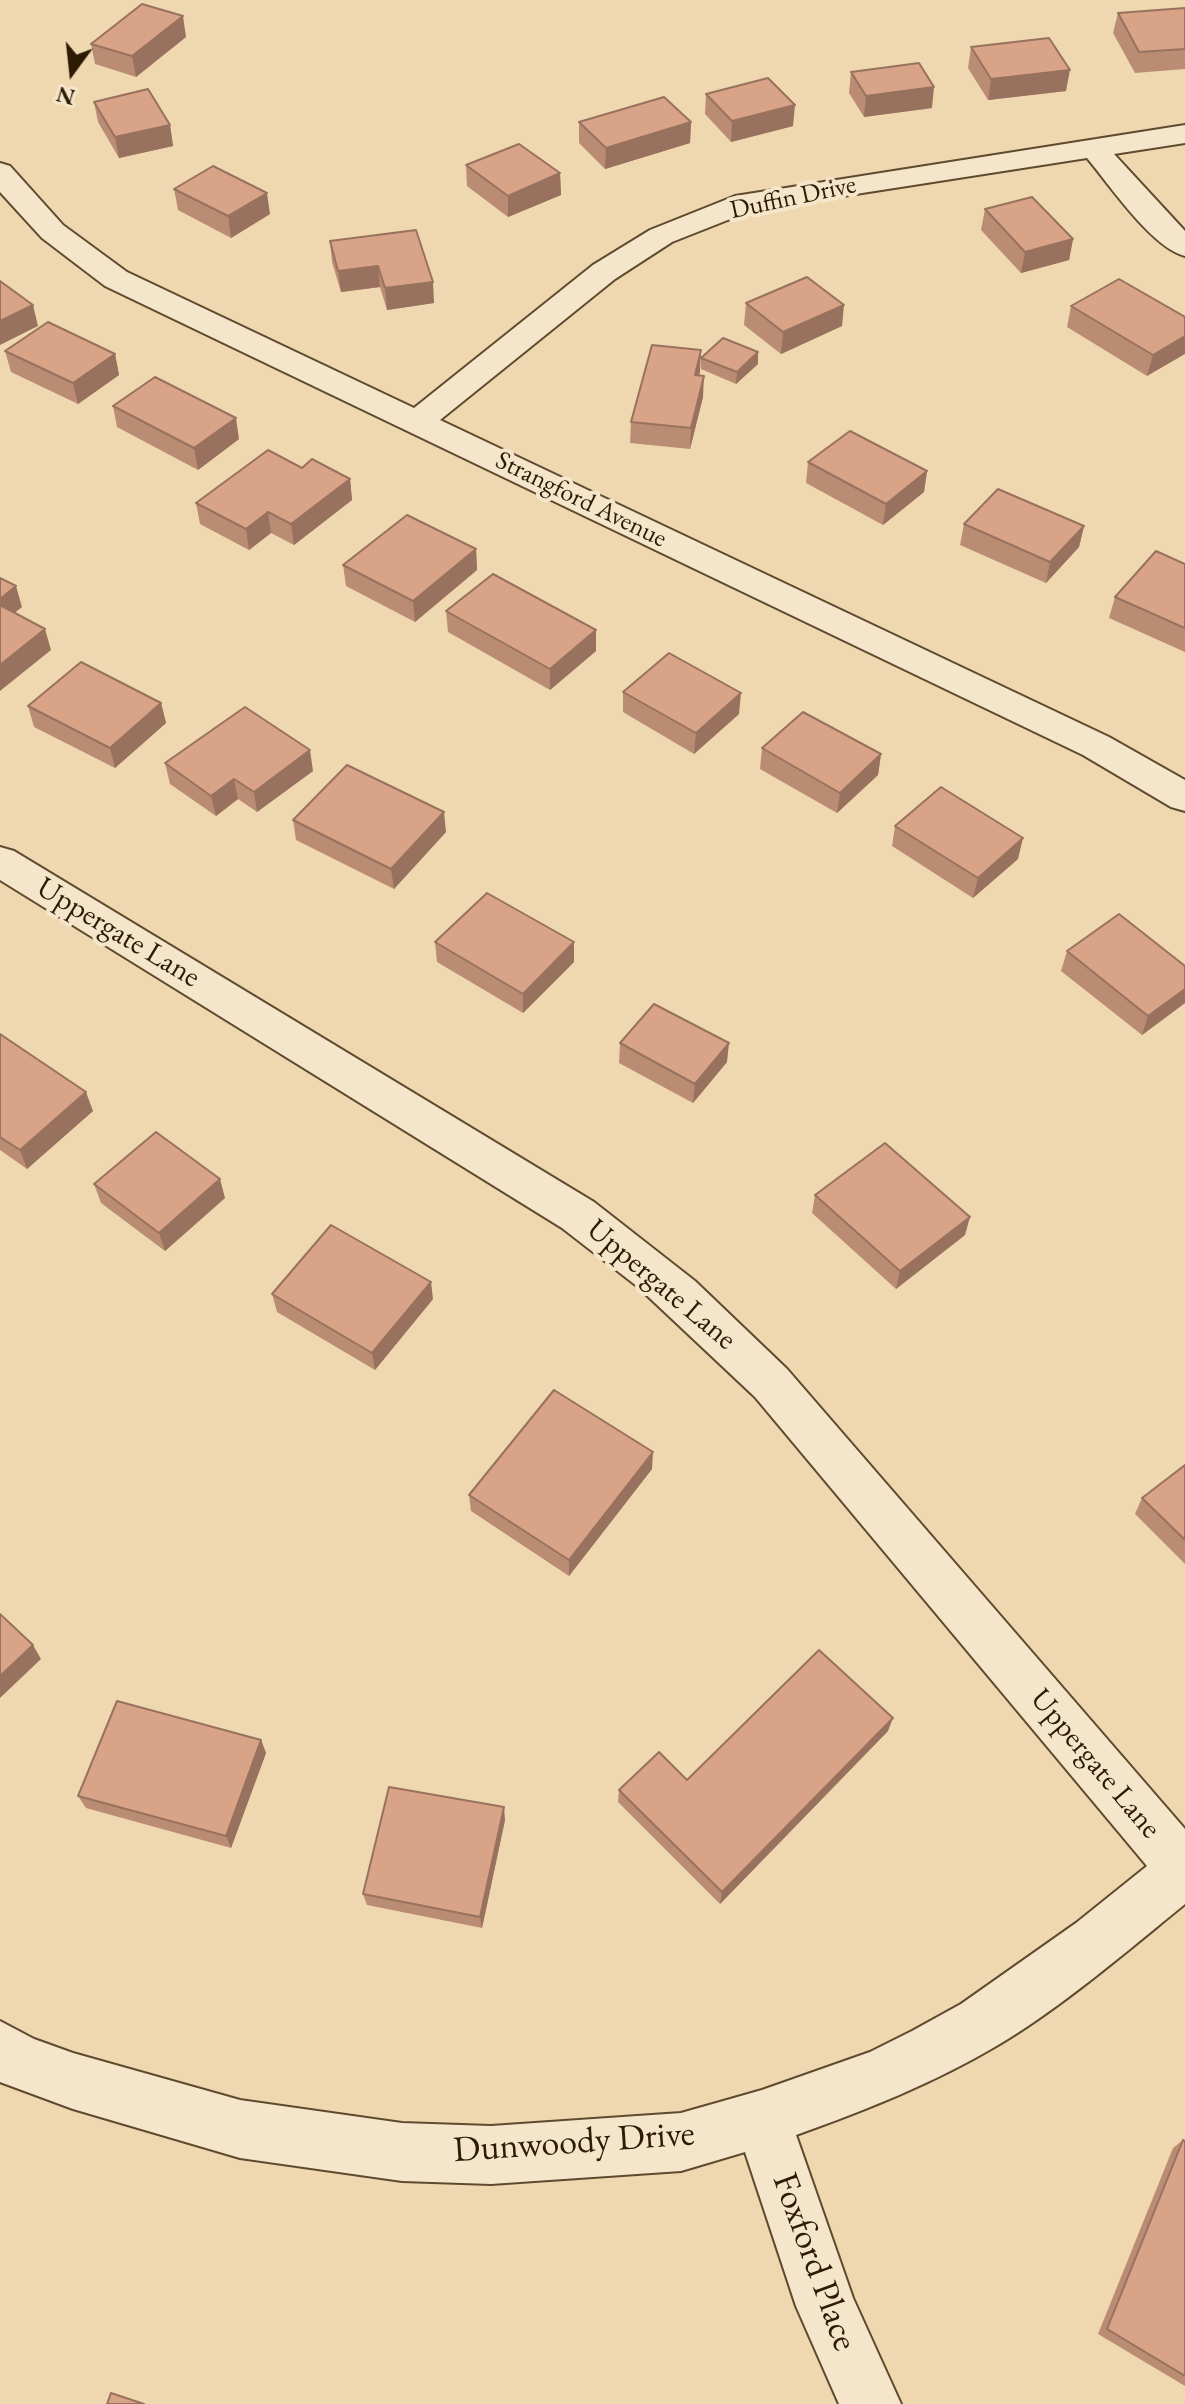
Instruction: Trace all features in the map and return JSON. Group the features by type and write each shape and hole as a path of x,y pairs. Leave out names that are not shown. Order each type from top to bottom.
{"street":[{"name":"Duffin Drive","path":"417,422 604,272 661,236 763,198 1185,134"},
{"path":"1093,147 1155,219 1185,247"},
{"name":"Strangford Avenue","path":"0,172 25,207 64,245 116,279 1096,746 1185,797"},
{"name":"Uppergate Lane","path":"0,861 578,1215 630,1252 725,1335 771,1383 1185,1870"},
{"name":"Dunwoody Drive","path":"0,2049 18,2061 73,2081 240,2129 402,2152 491,2155 681,2142 762,2119 881,2076 981,2024 1095,1942 1185,1870"},
{"name":"Foxford Place","path":"762,2119 826,2306 870,2404"}],"building":[{"path":"142,4 183,16 132,56 91,44"},
{"path":"1185,8 1185,49 1139,52 1118,13"},
{"path":"1049,38 1070,70 991,79 971,47"},
{"path":"919,63 934,87 866,96 851,72"},
{"path":"768,78 795,105 732,121 706,94"},
{"path":"148,89 170,125 115,137 94,102"},
{"path":"664,97 691,122 606,148 579,122"},
{"path":"519,144 560,173 508,196 466,165"},
{"path":"213,166 267,193 228,216 174,189"},
{"path":"1032,197 1073,239 1025,252 985,209"},
{"path":"416,230 433,282 385,288 378,266 338,271 330,241"},
{"path":"807,277 844,305 783,332 746,303"},
{"path":"1119,279 1185,317 1185,336 1153,355 1071,306"},
{"path":"0,281 33,305 0,321"},
{"path":"48,322 115,354 73,383 5,351"},
{"path":"723,338 758,352 737,372 701,358"},
{"path":"652,345 701,350 695,375 704,376 691,428 631,422"},
{"path":"155,377 236,418 194,448 113,406"},
{"path":"850,431 927,471 886,504 808,462"},
{"path":"268,450 302,468 312,459 350,479 291,524 268,512 246,529 196,503"},
{"path":"998,489 1084,526 1050,562 964,524"},
{"path":"407,515 476,549 413,601 343,565"},
{"path":"1156,551 1185,564 1185,628 1115,597"},
{"path":"493,574 596,630 550,669 446,611"},
{"path":"0,578 16,586 0,599"},
{"path":"0,605 45,629 0,665"},
{"path":"669,653 741,693 696,733 623,692"},
{"path":"81,662 161,703 110,748 28,706"},
{"path":"245,707 310,750 254,792 234,779 211,796 165,763"},
{"path":"803,712 881,754 840,793 762,748"},
{"path":"347,765 444,812 391,869 293,820"},
{"path":"941,787 1023,838 978,878 895,826"},
{"path":"487,893 574,942 523,994 435,942"},
{"path":"1119,914 1185,966 1185,989 1148,1016 1067,951"},
{"path":"654,1004 729,1043 695,1084 620,1043"},
{"path":"0,1034 86,1092 20,1150 0,1137"},
{"path":"156,1132 220,1179 159,1233 94,1184"},
{"path":"885,1143 970,1217 900,1271 815,1195"},
{"path":"331,1225 431,1282 372,1353 272,1294"},
{"path":"554,1390 653,1452 569,1560 469,1495"},
{"path":"1185,1465 1185,1540 1142,1498"},
{"path":"0,1614 33,1645 0,1676"},
{"path":"819,1650 893,1718 722,1892 619,1790 659,1752 687,1780"},
{"path":"117,1701 261,1740 226,1836 78,1796"},
{"path":"389,1787 504,1807 480,1917 363,1894"},
{"path":"1185,2141 1185,2376 1107,2329"},
{"path":"111,2393 144,2404 107,2404"}]}
